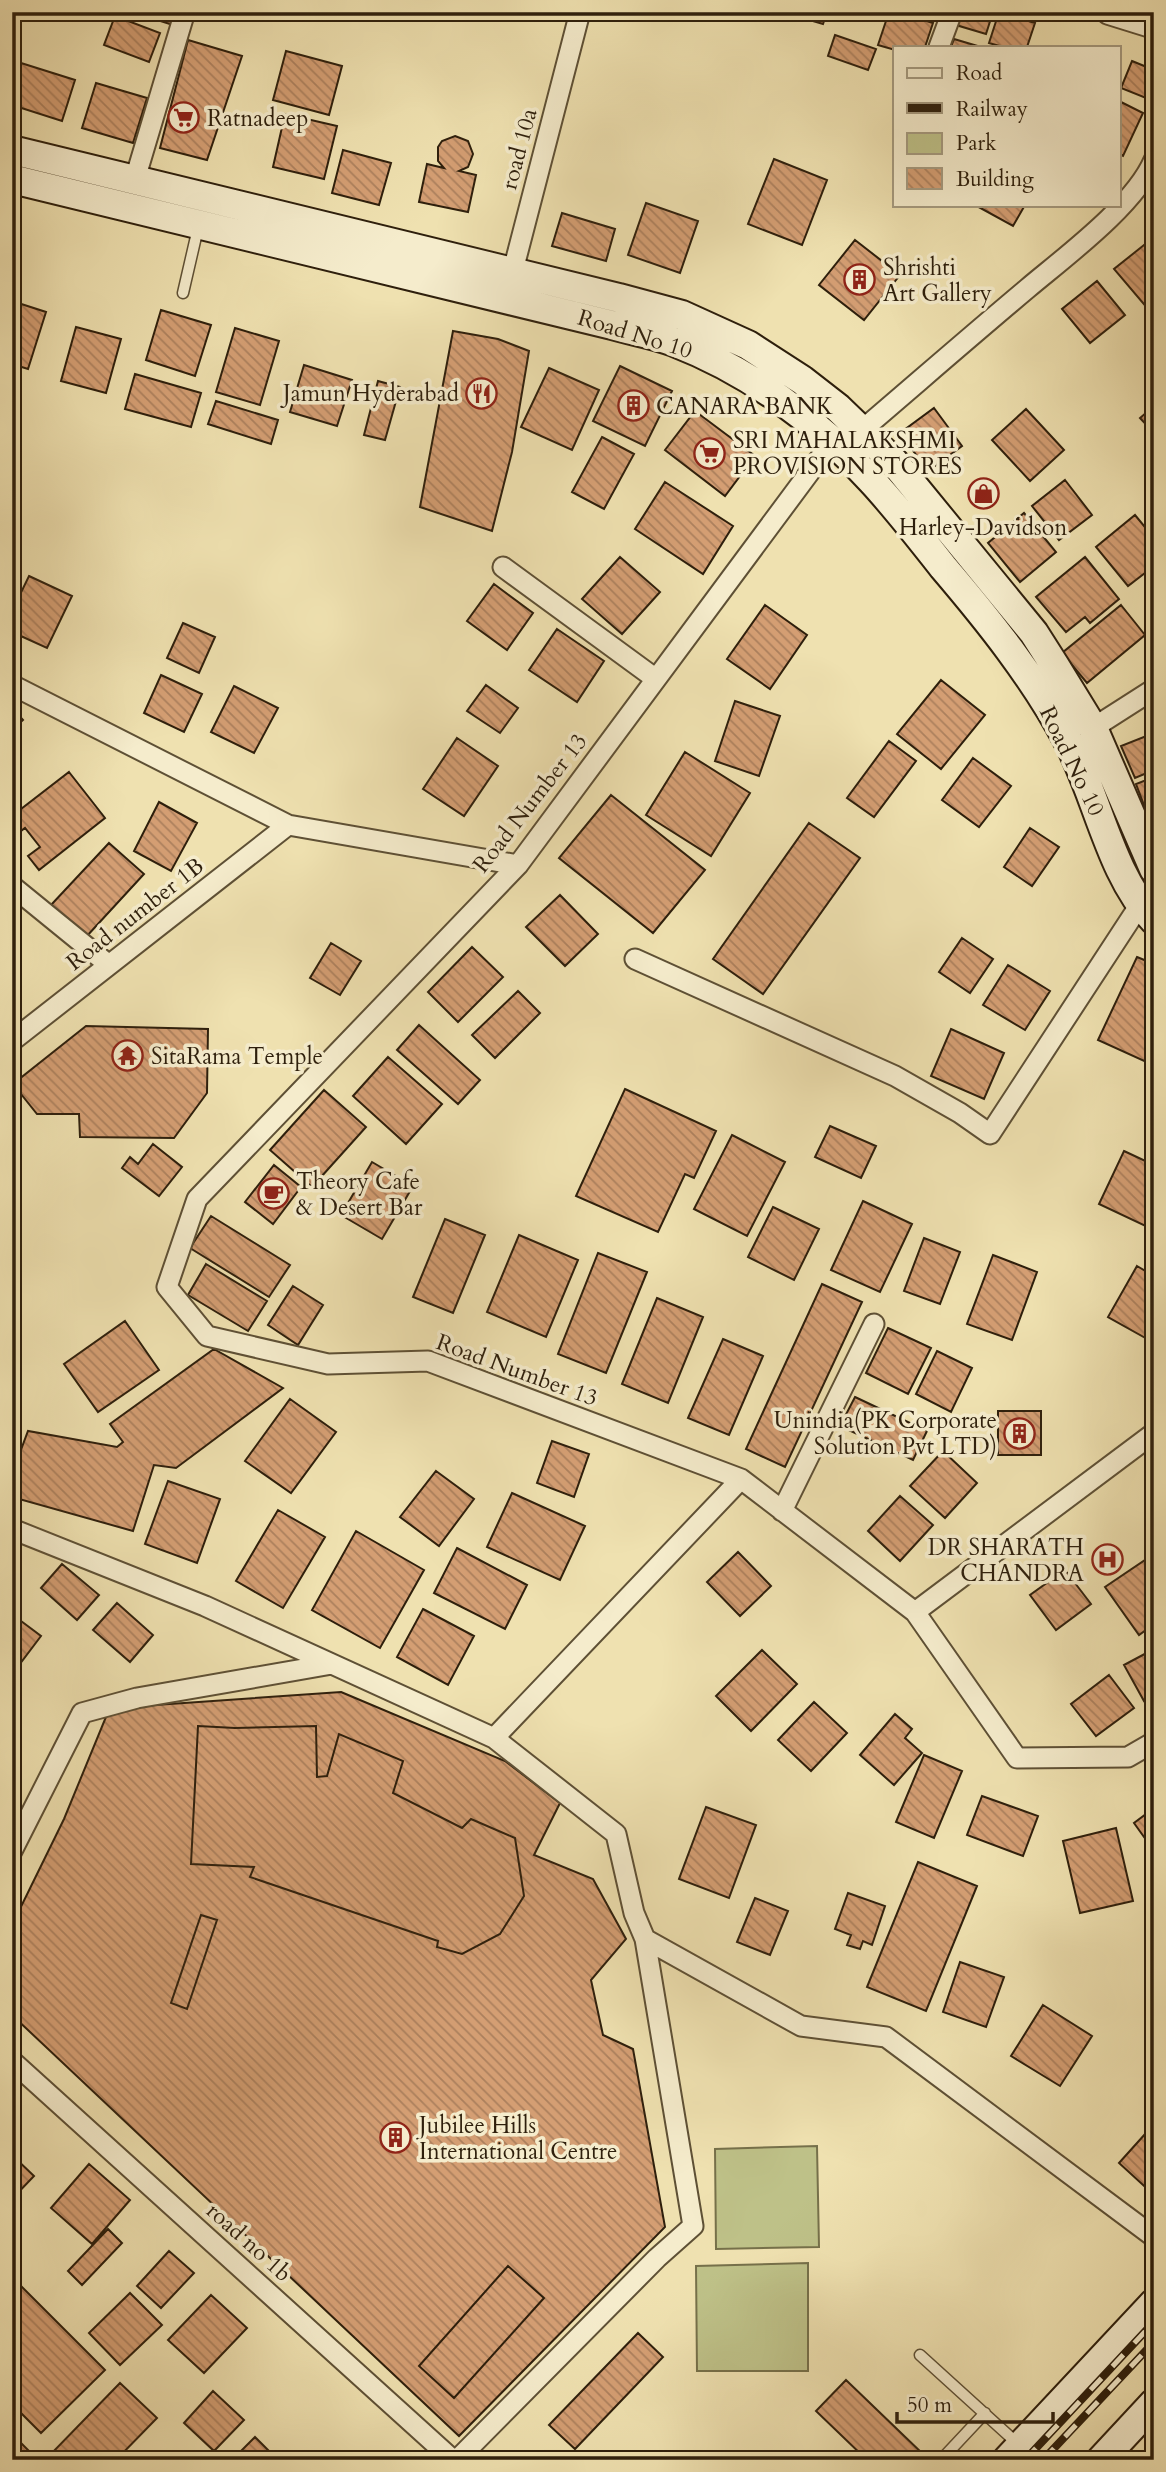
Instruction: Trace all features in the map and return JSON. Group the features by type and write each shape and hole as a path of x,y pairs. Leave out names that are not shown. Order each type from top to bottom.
{"main road":[{"name":"Road No 10","path":"12,150 513,271 682,315 748,345 802,380 862,430 894,462 1034,633 1093,728 1154,869"},
{"name":"Road No 10","path":"12,179 506,298 672,341 734,370 786,404 873,481 1011,649 1068,741 1122,871 1147,912"},
{"path":"1014,2453 1154,2303"},
{"path":"1101,2460 1154,2403"}],"street":[{"name":"road 10a","path":"506,298 580,12"},
{"path":"939,46 952,12"},
{"path":"1109,12 1154,26"},
{"path":"135,179 184,15"},
{"path":"1120,206 1143,181 1154,160"},
{"path":"862,430 1084,241 1120,206"},
{"name":"Road Number 13","path":"832,442 518,865 197,1199 167,1287 206,1336 328,1364 428,1361 741,1479 915,1612 1017,1758 1128,1757 1154,1742"},
{"path":"503,567 656,679"},
{"path":"12,685 288,825 518,865"},
{"path":"1093,728 1154,689"},
{"name":"Road number 1B","path":"12,1041 288,825"},
{"path":"12,886 109,965"},
{"path":"635,959 895,1076 960,1113 990,1134 1147,912"},
{"path":"782,1511 874,1324"},
{"path":"915,1612 1150,1433 1154,1433"},
{"path":"494,1738 741,1479"},
{"path":"12,1529 205,1606 494,1738 616,1834 634,1913 645,1939 693,2226 657,2258 455,2460"},
{"path":"12,1851 82,1713 137,1698 332,1664"},
{"path":"645,1939 800,2026 886,2037 1154,2236"},
{"name":"road no 1b","path":"12,2061 455,2460"}],"lane":[{"path":"183,293 199,224"},
{"path":"920,2355 985,2413 1014,2453"},
{"path":"942,2460 985,2413"}],"green space":[{"path":"817,2146 819,2247 716,2249 715,2149"},
{"path":"808,2263 808,2371 697,2371 696,2266"}],"building":[{"path":"132,12 177,12 173,25"},
{"path":"797,12 827,12 823,24 796,16"},
{"path":"889,12 898,12 933,23 925,46 893,46 893,49 878,45"},
{"path":"962,12 993,12 986,34 956,25"},
{"path":"999,12 1035,23 1027,46 1000,46 989,43"},
{"path":"115,16 160,33 149,62 104,45"},
{"path":"835,35 876,49 868,70 828,56"},
{"path":"954,39 978,46 951,46"},
{"path":"188,40 242,56 207,160 160,148"},
{"path":"286,51 342,66 329,115 273,100"},
{"path":"1132,61 1154,70 1154,78 1146,98 1121,88"},
{"path":"21,63 75,80 62,121 12,105 12,91"},
{"path":"96,83 147,98 133,143 82,128"},
{"path":"1120,102 1143,113 1123,156 1120,154"},
{"path":"285,114 337,126 324,179 273,167"},
{"path":"455,136 468,141 473,154 468,167 459,171 476,175 468,212 419,202 427,164 444,168 438,161 438,147 442,141"},
{"path":"343,150 391,163 379,205 332,193"},
{"path":"774,159 827,180 802,245 748,224"},
{"path":"646,203 698,221 680,273 628,255"},
{"path":"977,206 1024,206 1013,226"},
{"path":"562,213 615,229 606,261 552,246"},
{"path":"1154,237 1154,316 1114,269"},
{"name":"Shrishti Art Gallery","path":"855,240 900,275 864,320 819,285"},
{"path":"1097,281 1125,315 1090,343 1062,309"},
{"path":"12,301 46,312 28,369 12,364"},
{"path":"161,310 211,325 195,376 146,360"},
{"path":"76,327 121,339 106,393 61,381"},
{"path":"235,328 279,341 260,405 216,392"},
{"name":"Jamun Hyderabad","path":"453,331 498,339 529,351 512,452 492,531 420,507"},
{"path":"304,365 352,380 337,426 290,412"},
{"name":"CANARA BANK","path":"620,366 672,391 645,446 593,421"},
{"path":"549,368 599,390 572,450 521,427"},
{"path":"135,374 201,393 191,427 125,409"},
{"path":"378,381 400,387 385,440 364,435"},
{"path":"216,401 278,420 271,444 208,424"},
{"path":"1154,406 1154,433 1140,418"},
{"path":"934,408 962,446 928,471 900,433"},
{"path":"1026,409 1064,450 1030,481 992,440"},
{"name":"SRI MAHALAKSHMI PROVISION STORES","path":"695,411 755,456 725,496 665,450"},
{"path":"602,437 634,454 604,509 572,492"},
{"path":"1065,480 1092,515 1059,540 1032,506"},
{"path":"665,482 733,526 703,574 635,529"},
{"path":"1024,513 1056,552 1020,582 988,543"},
{"path":"1135,515 1154,538 1154,566 1128,586 1096,547"},
{"path":"620,557 660,592 622,634 582,599"},
{"path":"1085,557 1119,599 1090,623 1085,617 1066,632 1036,597"},
{"path":"29,576 72,596 47,648 12,632 12,611"},
{"path":"494,584 533,613 507,650 467,621"},
{"path":"765,605 807,635 770,689 727,659"},
{"path":"1121,605 1145,635 1087,683 1062,653"},
{"path":"183,623 215,637 199,673 167,658"},
{"path":"557,629 604,661 577,702 529,670"},
{"path":"161,675 202,694 184,732 144,713"},
{"path":"941,680 985,715 941,769 897,734"},
{"path":"486,685 518,708 500,733 467,711"},
{"path":"234,686 278,708 254,753 211,732"},
{"path":"735,701 780,716 759,776 715,761"},
{"path":"12,708 23,720 12,730"},
{"path":"1154,733 1154,770 1135,778 1121,746"},
{"path":"457,738 498,766 464,816 423,789"},
{"path":"889,741 916,761 874,817 847,798"},
{"path":"685,752 750,793 711,856 646,815"},
{"path":"973,758 1011,786 979,827 942,800"},
{"path":"69,772 105,818 39,870 28,856 40,847 25,828 13,837 12,816"},
{"path":"1154,777 1154,820 1150,821 1136,784"},
{"path":"611,795 705,870 653,933 559,858"},
{"path":"159,802 197,823 171,871 134,851"},
{"path":"809,823 860,858 763,994 713,959"},
{"path":"1030,828 1059,847 1032,886 1004,867"},
{"path":"109,843 144,874 86,937 51,905"},
{"path":"560,895 598,934 565,966 526,927"},
{"path":"962,938 993,959 970,993 939,972"},
{"path":"331,943 361,961 340,995 310,978"},
{"path":"472,947 503,977 458,1022 428,992"},
{"path":"1137,957 1154,964 1153,1065 1098,1040"},
{"path":"1008,965 1050,991 1025,1030 983,1005"},
{"path":"518,991 540,1013 495,1058 472,1035"},
{"path":"419,1025 480,1080 458,1104 397,1050"},
{"name":"SitaRama Temple","path":"86,1026 208,1029 207,1093 174,1138 80,1137 79,1114 37,1114 13,1084"},
{"path":"951,1029 1004,1053 984,1099 931,1076"},
{"path":"388,1057 442,1104 406,1144 353,1096"},
{"path":"625,1089 716,1131 694,1178 685,1174 658,1232 576,1196"},
{"path":"324,1090 366,1127 312,1187 270,1150"},
{"path":"830,1126 876,1146 861,1178 815,1157"},
{"path":"732,1135 785,1162 747,1236 694,1209"},
{"path":"153,1144 182,1167 159,1196 122,1168 130,1157 138,1164"},
{"path":"1124,1151 1154,1165 1148,1178 1154,1180 1154,1230 1099,1204"},
{"path":"372,1162 413,1186 382,1239 341,1215"},
{"name":"Theory Cafe & Desert Bar","path":"274,1165 301,1187 273,1224 245,1202"},
{"path":"863,1201 912,1224 880,1292 831,1270"},
{"path":"773,1207 819,1229 794,1280 748,1257"},
{"path":"211,1216 290,1265 269,1297 190,1248"},
{"path":"445,1219 485,1235 453,1313 413,1297"},
{"path":"519,1235 578,1260 546,1337 487,1312"},
{"path":"924,1238 960,1252 940,1304 904,1291"},
{"path":"598,1253 647,1272 606,1373 558,1354"},
{"path":"993,1255 1037,1272 1012,1340 967,1324"},
{"path":"206,1264 267,1301 248,1331 188,1295"},
{"path":"1137,1266 1154,1276 1154,1333 1149,1340 1108,1317"},
{"path":"822,1284 862,1302 785,1467 746,1449"},
{"path":"293,1286 323,1305 298,1345 268,1325"},
{"path":"657,1298 703,1317 668,1403 622,1384"},
{"path":"125,1321 159,1370 98,1412 64,1364"},
{"path":"888,1328 931,1348 908,1394 866,1373"},
{"path":"723,1339 763,1356 729,1435 688,1418"},
{"path":"214,1349 283,1388 176,1468 154,1465 133,1531 12,1497 12,1474 28,1431 117,1447 123,1442 110,1424"},
{"path":"937,1351 972,1368 951,1412 916,1394"},
{"path":"855,1397 927,1431 913,1460 840,1426"},
{"path":"290,1399 336,1432 291,1493 245,1461"},
{"name":"Unindia(PK Corporate Solution Pvt LTD)","path":"998,1411 1041,1411 1041,1455 998,1455"},
{"path":"552,1441 589,1454 574,1497 537,1483"},
{"path":"943,1451 977,1483 945,1518 910,1486"},
{"path":"436,1471 474,1499 439,1546 400,1517"},
{"path":"168,1481 220,1499 197,1563 145,1544"},
{"path":"512,1493 585,1526 560,1580 487,1547"},
{"path":"900,1496 933,1525 900,1561 868,1531"},
{"path":"278,1510 325,1537 283,1608 236,1581"},
{"path":"356,1531 424,1570 380,1648 312,1610"},
{"path":"457,1548 527,1585 505,1629 434,1593"},
{"path":"738,1552 771,1586 740,1616 707,1582"},
{"path":"1154,1554 1154,1624 1139,1635 1105,1587"},
{"path":"62,1564 99,1595 77,1620 41,1588"},
{"path":"1065,1570 1091,1604 1056,1630 1030,1595"},
{"path":"117,1603 153,1635 130,1662 93,1630"},
{"path":"423,1609 474,1636 448,1685 397,1657"},
{"path":"17,1618 41,1636 13,1673 12,1624"},
{"path":"1154,1649 1154,1695 1144,1701 1124,1665"},
{"path":"762,1650 797,1684 751,1731 716,1696"},
{"path":"1109,1675 1134,1708 1096,1736 1071,1704"},
{"name":"Jubilee Hills International Centre","path":"341,1692 505,1761 560,1803 534,1855 593,1879 626,1939 591,1980 603,2035 633,2049 665,2227 459,2436 12,2015 12,1925 64,1819 108,1712 141,1706"},
{"path":"814,1702 847,1733 811,1771 778,1740"},
{"path":"895,1714 912,1729 905,1738 922,1753 894,1785 860,1755"},
{"path":"198,1726 316,1726 317,1777 327,1776 339,1734 403,1761 393,1793 462,1828 471,1819 515,1838 524,1896 500,1934 462,1954 437,1947 438,1941 250,1877 254,1867 191,1864"},
{"path":"924,1755 962,1771 934,1838 896,1822"},
{"path":"982,1796 1038,1816 1023,1856 967,1835"},
{"path":"706,1807 756,1825 729,1898 679,1879"},
{"path":"1154,1808 1154,1851 1134,1823"},
{"path":"1116,1828 1133,1901 1080,1913 1063,1841"},
{"path":"918,1862 977,1886 926,2011 867,1987"},
{"path":"848,1893 885,1906 872,1945 863,1941 860,1949 847,1945 851,1935 835,1929"},
{"path":"755,1898 788,1911 770,1955 737,1942"},
{"path":"201,1915 217,1920 187,2009 171,2003"},
{"path":"960,1962 1004,1977 986,2027 943,2012"},
{"path":"1043,2005 1092,2036 1060,2086 1011,2056"},
{"path":"1146,2133 1154,2140 1154,2195 1119,2163"},
{"path":"12,2155 34,2176 12,2199"},
{"path":"89,2164 130,2200 92,2244 51,2208"},
{"path":"108,2229 122,2243 82,2285 68,2271"},
{"path":"169,2251 194,2273 161,2308 137,2286"},
{"path":"508,2266 544,2298 454,2398 419,2366"},
{"path":"12,2277 105,2370 41,2433 12,2404"},
{"path":"130,2293 162,2325 120,2365 89,2333"},
{"path":"211,2295 247,2328 204,2373 168,2340"},
{"path":"638,2333 663,2357 575,2449 549,2425"},
{"path":"846,2380 924,2455 919,2460 867,2460 816,2411"},
{"path":"120,2383 157,2418 116,2460 47,2458"},
{"path":"213,2391 244,2420 214,2451 184,2423"},
{"path":"12,2434 38,2460 12,2460"},
{"path":"255,2437 278,2460 232,2460"}],"railway":[{"path":"1025,2460 1154,2322"},
{"path":"1043,2460 1154,2342"}],"place":[{"name":"Ratnadeep","path":"184,118"},
{"name":"Shrishti Art Gallery","path":"860,280"},
{"name":"Jamun Hyderabad","path":"482,393"},
{"name":"CANARA BANK","path":"633,406"},
{"name":"SRI MAHALAKSHMI PROVISION STORES","path":"710,453"},
{"name":"Harley-Davidson","path":"983,493"},
{"name":"SitaRama Temple","path":"128,1056"},
{"name":"Theory Cafe & Desert Bar","path":"273,1194"},
{"name":"Unindia(PK Corporate Solution Pvt LTD)","path":"1020,1433"},
{"name":"DR SHARATH CHANDRA","path":"1107,1560"},
{"name":"Jubilee Hills International Centre","path":"396,2138"}]}
